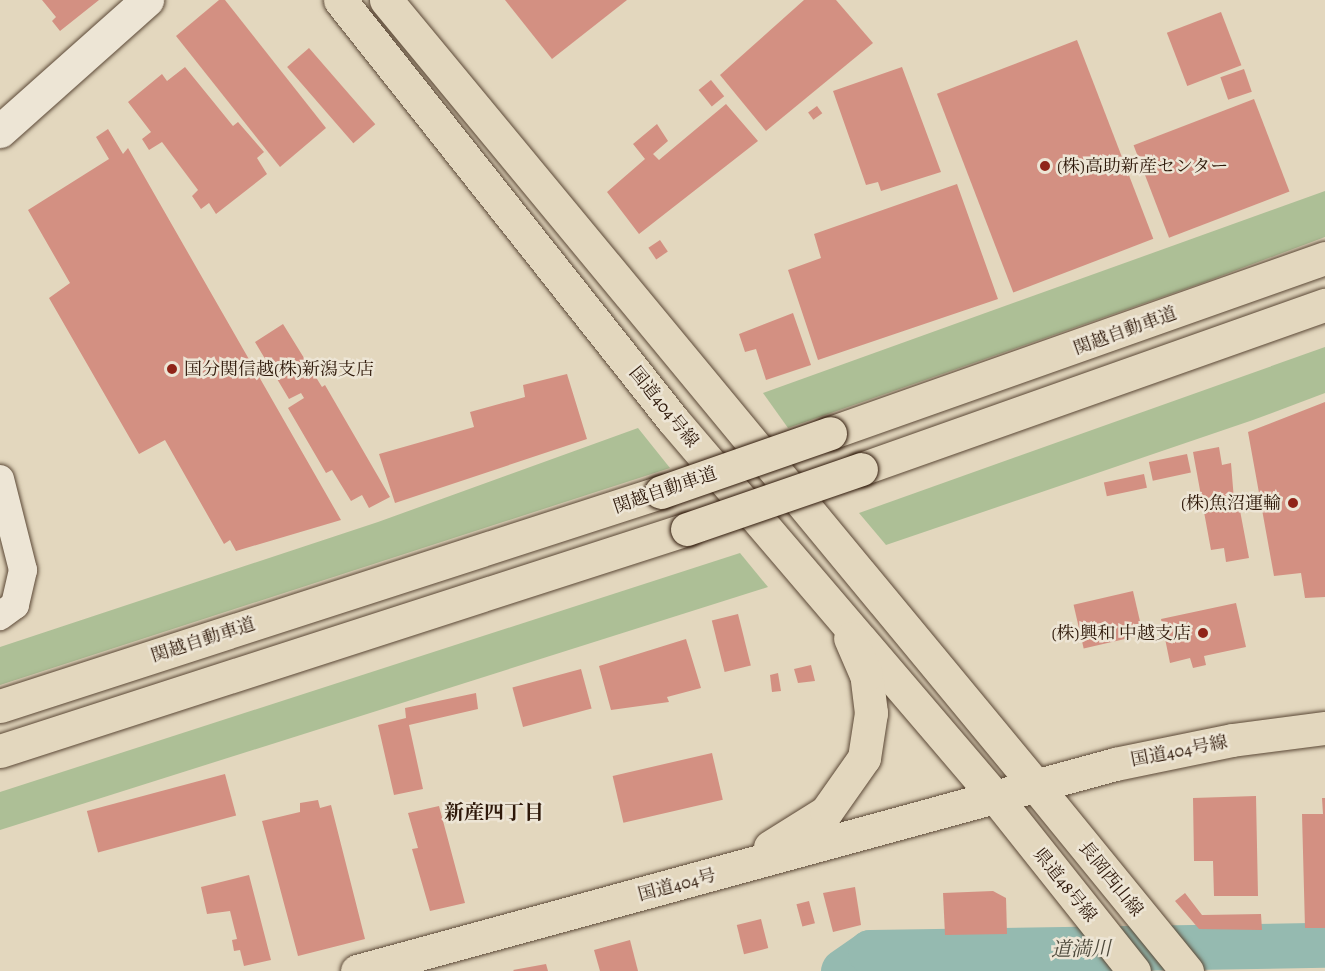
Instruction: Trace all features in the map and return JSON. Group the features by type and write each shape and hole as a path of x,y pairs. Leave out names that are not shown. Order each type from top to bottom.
{"main road":[{"name":"国道404号線","path":"340,0 673,420 839,611 997,800 1036,786 1209,744 1325,728"},
{"path":"386,0 1036,786"},
{"name":"関越自動車道","path":"0,706 661,492 1325,258"},
{"path":"0,751 687,529 1325,305"},
{"path":"723,872 826,812 864,758 871,713 866,675 839,611"},
{"name":"長岡西山線","path":"1036,786 1187,971"},
{"name":"国道404号","path":"357,971 997,800"},
{"name":"県道48号線","path":"997,800 1134,971"}],"street":[{"path":"0,131 147,0"},
{"path":"0,479 23,570 15,605 0,616"}],"green space":[{"path":"1325,191 1325,237 1205,282 788,428 763,393"},
{"path":"1325,347 1325,393 1253,420 886,545 859,513"},
{"path":"638,428 670,468 0,685 0,647 378,522"},
{"path":"740,553 768,587 0,830 0,792"}],"building":[{"path":"42,0 99,0 60,31 52,21 56,17"},
{"path":"219,0 225,0 326,128 280,167 176,36"},
{"path":"505,0 627,0 552,59"},
{"path":"804,0 836,0 873,43 766,131 720,75"},
{"path":"1221,12 1241,65 1187,86 1167,33"},
{"name":"(株)高助新産センター","path":"1077,40 1153,239 1013,293 937,94"},
{"path":"309,48 375,124 353,143 287,67"},
{"path":"185,67 233,126 238,122 264,152 257,158 267,174 216,214 209,203 201,209 192,196 198,190 162,142 149,150 142,139 151,132 128,102 162,74 167,81"},
{"path":"902,67 941,172 881,191 878,182 866,185 833,91"},
{"path":"1244,69 1252,92 1228,100 1220,77"},
{"path":"711,80 724,96 712,106 699,90"},
{"path":"1254,99 1289,191 1169,238 1134,145"},
{"path":"726,104 758,141 639,234 607,192 645,159 633,144 657,124 668,141 653,154 659,160"},
{"path":"817,106 822,113 813,120 808,112"},
{"name":"国分関信越(株)新潟支店","path":"108,129 123,154 128,148 341,520 236,551 230,540 224,544 165,440 139,454 49,298 70,283 28,210 109,159 96,137"},
{"path":"957,184 998,299 818,360 788,270 821,258 814,234"},
{"path":"660,240 668,252 656,259 648,248"},
{"path":"793,313 811,365 766,380 756,349 745,352 739,334"},
{"path":"283,324 322,387 325,385 390,497 369,508 362,495 351,501 332,470 326,473 288,408 304,398 301,393 289,399 255,342"},
{"path":"567,374 587,439 395,503 379,454 474,427 470,412 525,397 523,385"},
{"name":"(株)魚沼運輸","path":"1325,402 1325,597 1305,598 1301,573 1274,576 1248,432"},
{"path":"1219,447 1222,465 1231,463 1234,500 1238,500 1249,558 1226,562 1224,548 1211,550 1193,452"},
{"path":"1187,454 1191,473 1153,481 1149,462"},
{"path":"1144,474 1147,488 1107,496 1104,483"},
{"path":"1133,591 1143,635 1084,649 1074,605"},
{"name":"(株)興和 中越支店","path":"1236,603 1246,647 1204,656 1206,665 1193,668 1190,658 1170,663 1161,619"},
{"path":"738,614 751,665 725,672 712,621"},
{"path":"686,639 701,688 667,697 669,702 611,710 599,666"},
{"path":"811,665 815,681 798,683 794,669"},
{"path":"581,669 592,709 523,727 512,687"},
{"path":"778,673 781,691 772,692 770,675"},
{"path":"476,693 478,709 409,725 423,789 394,795 378,725 406,718 405,708"},
{"path":"712,753 723,800 623,823 613,776"},
{"path":"225,774 236,816 98,853 87,811"},
{"path":"1256,796 1258,896 1214,896 1213,861 1194,861 1193,798"},
{"path":"1322,798 1325,798 1325,928 1305,928 1302,814 1323,814"},
{"path":"318,800 320,808 331,805 365,939 298,956 262,821 300,812 300,803"},
{"path":"439,806 465,903 430,911 412,849 418,848 408,813"},
{"path":"249,875 271,960 244,966 240,950 234,951 232,940 237,939 230,911 207,914 201,887"},
{"path":"855,887 861,925 833,932 823,893"},
{"path":"993,891 1006,898 1007,934 945,935 943,893"},
{"path":"1185,893 1202,915 1261,914 1262,930 1199,929 1175,901"},
{"path":"809,901 815,923 802,927 796,904"},
{"path":"761,919 768,948 744,954 737,925"},
{"path":"630,940 638,971 600,971 594,950"},
{"path":"546,964 548,971 513,970"}],"waterway":[{"name":"道満川","path":"843,971 870,952 1325,945"}],"place":[{"name":"(株)高助新産センター","path":"1045,166"},
{"name":"国分関信越(株)新潟支店","path":"172,369"},
{"name":"(株)魚沼運輸","path":"1293,503"},
{"name":"(株)興和 中越支店","path":"1203,633"}],"district":[{"name":"新産四丁目","path":"494,812"}]}
